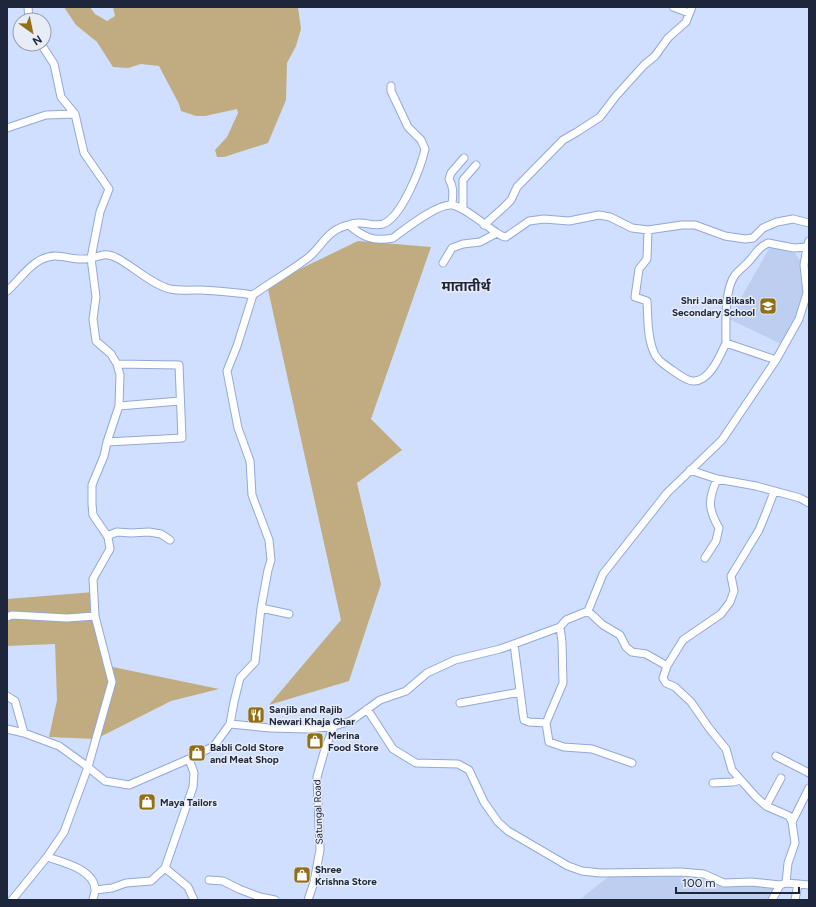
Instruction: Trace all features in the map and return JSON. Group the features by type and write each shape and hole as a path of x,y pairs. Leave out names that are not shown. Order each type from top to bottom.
{"street":[{"path":"484,225 511,200 517,187 563,140 600,117 616,96 644,65 655,56 668,38 686,22 690,10 673,7"},
{"path":"12,900 47,857 63,833 88,767 112,682 95,616 93,579 110,549 107,536 93,515 92,504 92,485 104,456 106,442 119,406 120,375 117,364 111,354 96,341 93,319 96,297 91,258 100,212 109,189 84,153 75,114 60,96 54,64 46,52"},
{"path":"7,729 24,733 59,746 88,767 104,781 129,785 214,746 230,724 240,678 254,662 261,608 271,560 269,540 252,495 250,461 238,428 227,371 237,346 253,296 310,256 327,236 340,226 358,223 376,225 384,223 398,210 411,187 422,161 425,149 421,140 408,127 391,91 391,86"},
{"path":"7,128 46,115 75,114"},
{"path":"452,204 454,193 453,186 449,179 451,173 464,158"},
{"path":"463,209 463,180 476,165"},
{"path":"349,225 361,235 373,239 385,240 393,238 435,209 452,204 463,209 496,233 506,237 523,224 535,220 544,219 569,221 599,215 610,218 632,228 648,230 682,225 695,225 725,236 745,239 753,238 763,228 777,222 794,219 809,223"},
{"path":"230,724 270,728 308,729 334,726 351,721 380,700 406,691 426,673 455,660 500,649 560,627 566,620 588,611 603,574 667,493 722,440 776,360 798,319 807,293 804,265 808,244 794,248 768,243 759,248 751,259 734,276 725,312 726,343 716,365 701,379 694,381 686,379 658,360 653,351 649,336 647,301 635,297 639,269 647,259 648,230"},
{"path":"443,263 452,248 464,244 480,242 496,233"},
{"path":"7,291 25,272 41,260 52,256 66,256 86,260 100,255 109,255 118,258 153,281 170,289 229,291 253,296"},
{"path":"726,343 776,360"},
{"path":"106,442 182,438 179,365 117,364"},
{"path":"119,406 180,401"},
{"path":"690,470 717,479 756,486 800,498 809,503"},
{"path":"705,558 716,541 719,528 712,516 710,507 712,490 717,479"},
{"path":"772,900 783,884 795,843 792,822 789,816 766,806 756,797 732,770 726,749 709,728 692,702 675,688 666,683 663,678 667,666 683,640 721,614 730,602 734,591 731,576 759,530 774,492"},
{"path":"107,536 117,532 148,532 161,534 170,540"},
{"path":"261,608 289,614"},
{"path":"588,611 603,625 620,635 626,647 632,652 646,654 667,666"},
{"path":"7,617 12,615 66,618 95,616"},
{"path":"560,627 563,683 546,723 549,742 564,747 592,749 632,763"},
{"path":"514,644 524,720 529,722 546,723"},
{"path":"460,703 520,692"},
{"path":"7,696 15,701 24,733"},
{"path":"367,709 393,749 398,753 416,763 458,764 469,770 484,802 498,822 508,831 568,866 582,871 600,873 681,872 702,874 724,883 751,882 809,885"},
{"name":"Satungal Road","path":"308,900 314,882 320,850 317,777 324,749 334,726"},
{"path":"776,756 809,773"},
{"path":"95,890 112,888 126,883 151,881 164,868 193,787 194,773 188,759"},
{"path":"766,806 781,778"},
{"path":"713,783 741,780"},
{"path":"792,822 809,788"},
{"path":"47,857 82,871 90,877 95,890 92,900"},
{"path":"164,868 188,886 194,900"},
{"path":"209,880 223,881 260,897 275,900"},
{"path":"795,900 798,884"}],"shaded area":[{"path":"64,7 90,7 95,14 107,21 115,16 113,7 298,7 301,29 296,46 287,63 286,100 268,143 224,157 217,157 215,150 227,137 238,113 237,109 205,116 196,116 181,111 179,104 159,66 141,64 128,68 113,67 97,42 76,25"},
{"path":"358,241 431,247 371,419 402,450 357,483 381,584 349,681 269,705 341,620 267,285"},
{"name":"Shri Jana Bikash Secondary School","path":"770,247 795,253 803,265 803,293 797,318 781,344 729,319"},
{"path":"94,592 108,666 219,689 171,701 96,739 49,737 57,700 55,644 7,646 7,599"},
{"path":"617,870 777,887 771,900 579,900"}],"place":[{"name":"Shri Jana Bikash Secondary School","path":"768,306"},
{"name":"Sanjib and Rajib Newari Khaja Ghar","path":"256,715"},
{"name":"Merina Food Store","path":"315,741"},
{"name":"Babli Cold Store and Meat Shop","path":"197,753"},
{"name":"Maya Tailors","path":"147,802"},
{"name":"Shree Krishna Store","path":"302,875"}],"district":[{"name":"मातातीर्थ","path":"466,286"}]}
